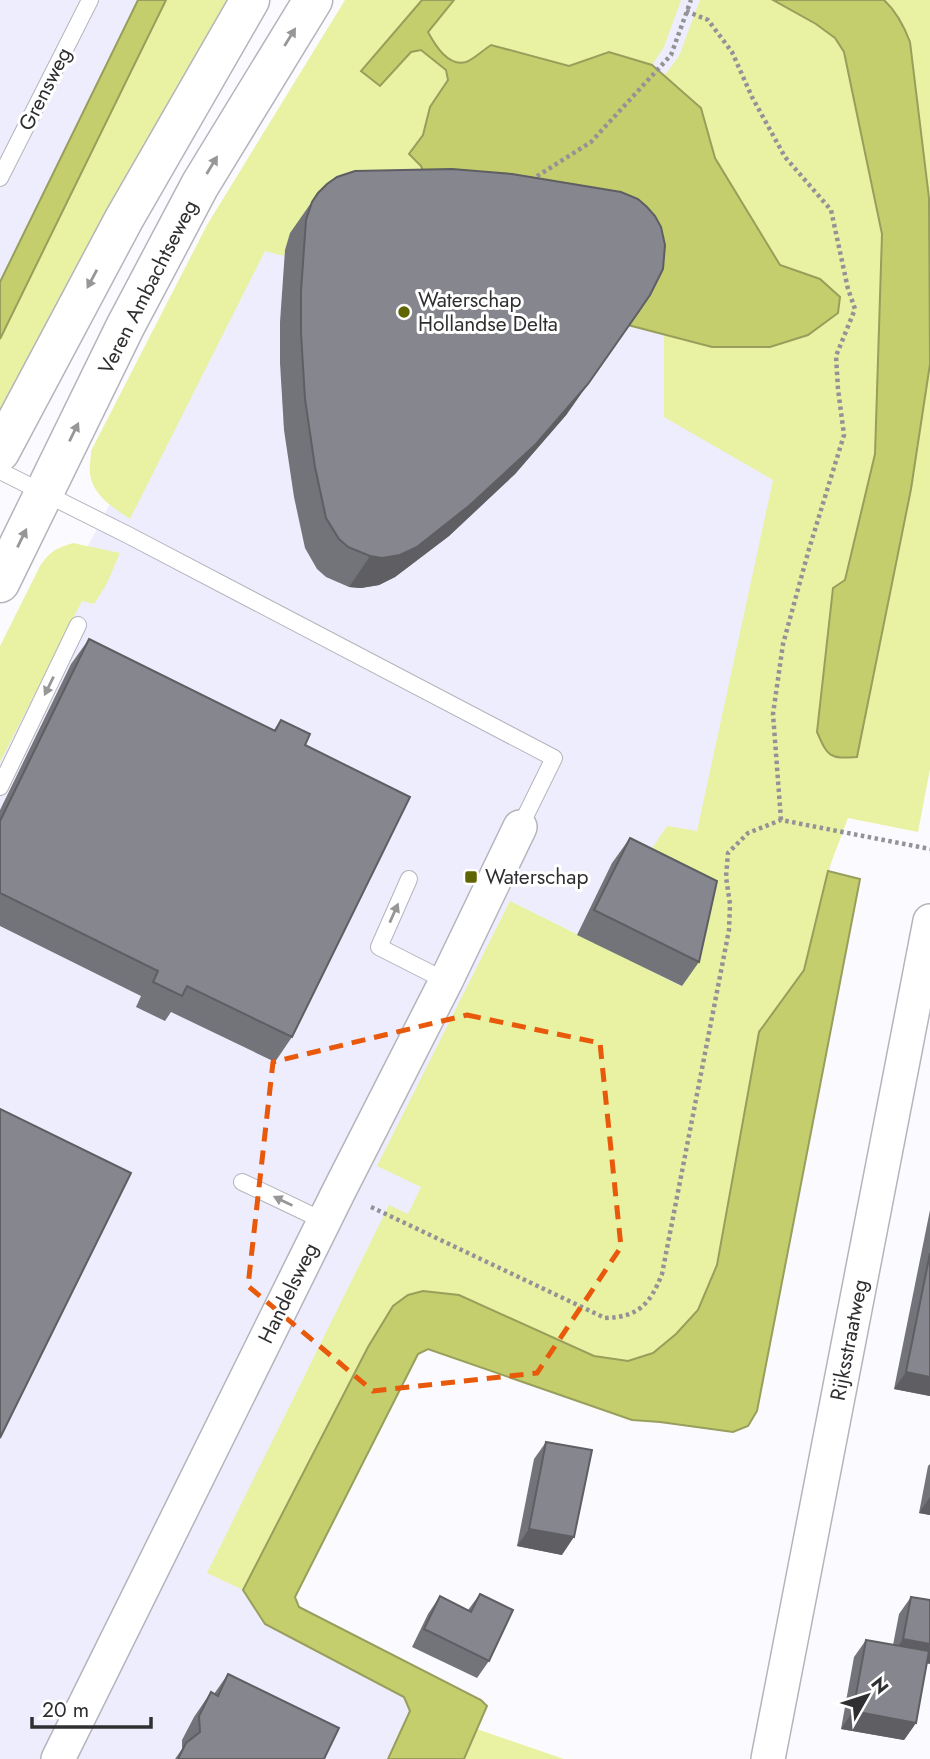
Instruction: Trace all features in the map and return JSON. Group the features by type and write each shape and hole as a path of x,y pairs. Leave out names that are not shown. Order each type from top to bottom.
{"main road":[{"path":"0,452 124,219 250,0"},
{"name":"Veren Ambachtseweg","path":"0,583 125,327 200,185 313,0"}],"street":[{"name":"Handelsweg","path":"58,1759 520,827"},
{"name":"Rijksstraatweg","path":"768,1759 930,922"}],"lane":[{"name":"Grensweg","path":"0,178 90,0"},
{"path":"0,471 554,758 520,827"},
{"path":"0,787 78,625"},
{"path":"410,879 379,947 446,981"},
{"path":"242,1182 324,1221"}],"path":[{"path":"525,183 591,142 671,55 691,0"},
{"path":"686,12 708,20 732,52 752,97 785,157 831,210 855,309 836,356 844,435 808,549 783,644 772,714 781,820"},
{"path":"339,1191 605,1318 622,1318 641,1307 654,1293 662,1274 726,943 730,904 726,877 728,853 748,833 781,820 930,849"}],"highlighted area":[{"path":"467,1015 600,1043 621,1247 537,1373 373,1391 248,1286 273,1062"}],"shaded area":[{"path":"0,0 167,0 0,333"},
{"path":"138,0 166,0 0,339 0,282"},
{"path":"166,0 235,0 0,422 0,339"},
{"path":"345,0 422,0 361,71 380,86 411,52 421,50 446,70 448,80 430,107 423,135 409,153 421,166 430,186 290,233 284,256 265,251 130,519 105,501 95,489 90,474 91,451 207,225"},
{"path":"422,0 454,0 428,32 443,54 459,63 472,59 491,45 569,66 609,52 652,65 701,108 715,158 780,265 820,279 840,297 838,313 808,335 770,347 712,347 628,325 430,186 421,166 409,154 423,135 430,107 448,80 446,70 421,50 411,52 380,86 361,71"},
{"path":"437,0 867,0 911,413 735,1407 417,1330 274,1605 435,1703 407,1759 0,1759 0,715 239,256 385,59"},
{"path":"454,0 681,0 664,47 652,65 609,52 569,66 491,46 466,62 453,61 438,49 428,32"},
{"path":"700,0 773,0 835,38 844,52 851,77 882,234 875,454 845,581 857,757 911,489 930,364 930,769 918,832 848,818 828,871 804,970 759,1032 717,1265 698,1310 676,1334 653,1353 628,1361 594,1356 459,1295 368,1347 243,1590 207,1573 389,1205 408,1214 421,1187 377,1166 510,901 681,986 651,850 667,826 697,831 773,480 664,417 664,335 712,347 820,279 780,265 715,158 701,108 664,76 679,56"},
{"path":"773,0 884,0 893,9 910,42 929,198 930,364 911,489 857,757 831,755 817,732 833,588 845,580 875,454 882,234 844,52 835,38 816,24"},
{"path":"884,0 930,0 930,279 929,198 910,42 900,20"},
{"path":"73,543 120,553 94,604 82,601 0,762 0,646 40,566 54,551"},
{"path":"828,871 860,879 757,1411 748,1426 733,1432 632,1420 428,1349 418,1354 295,1597 299,1607 481,1700 487,1706 464,1759 388,1759 410,1711 404,1697 265,1624 243,1590 368,1347 393,1306 408,1295 423,1291 459,1295 594,1356 628,1361 653,1353 676,1334 698,1310 717,1265 759,1032 804,970"},
{"path":"477,1729 564,1759 464,1759"}],"building":[{"path":"452,169 512,174 621,192 638,199 655,216 661,227 665,245 663,269 650,295 588,384 536,444 470,505 417,547 400,555 382,558 370,556 348,547 339,539 326,518 315,467 305,399 301,333 306,220 318,193 337,177 355,171"},
{"path":"89,639 275,731 281,720 310,734 305,745 410,797 292,1037 187,986 182,996 153,982 158,971 0,893 0,821"},
{"path":"630,838 717,881 699,962 594,910"},
{"path":"0,1109 131,1173 0,1438"},
{"path":"930,1253 930,1377 906,1372"},
{"path":"546,1442 592,1450 574,1537 529,1529"},
{"path":"480,1594 513,1610 489,1661 424,1629 440,1596 471,1612"},
{"path":"911,1597 930,1600 930,1644 903,1639"},
{"path":"866,1640 929,1651 916,1723 853,1711"},
{"path":"228,1674 339,1728 324,1759 178,1759 186,1743 200,1732 199,1716 211,1692 218,1696"}],"place":[{"name":"Waterschap Hollandse Delta","path":"404,312"},
{"name":"Waterschap","path":"471,877"}]}
